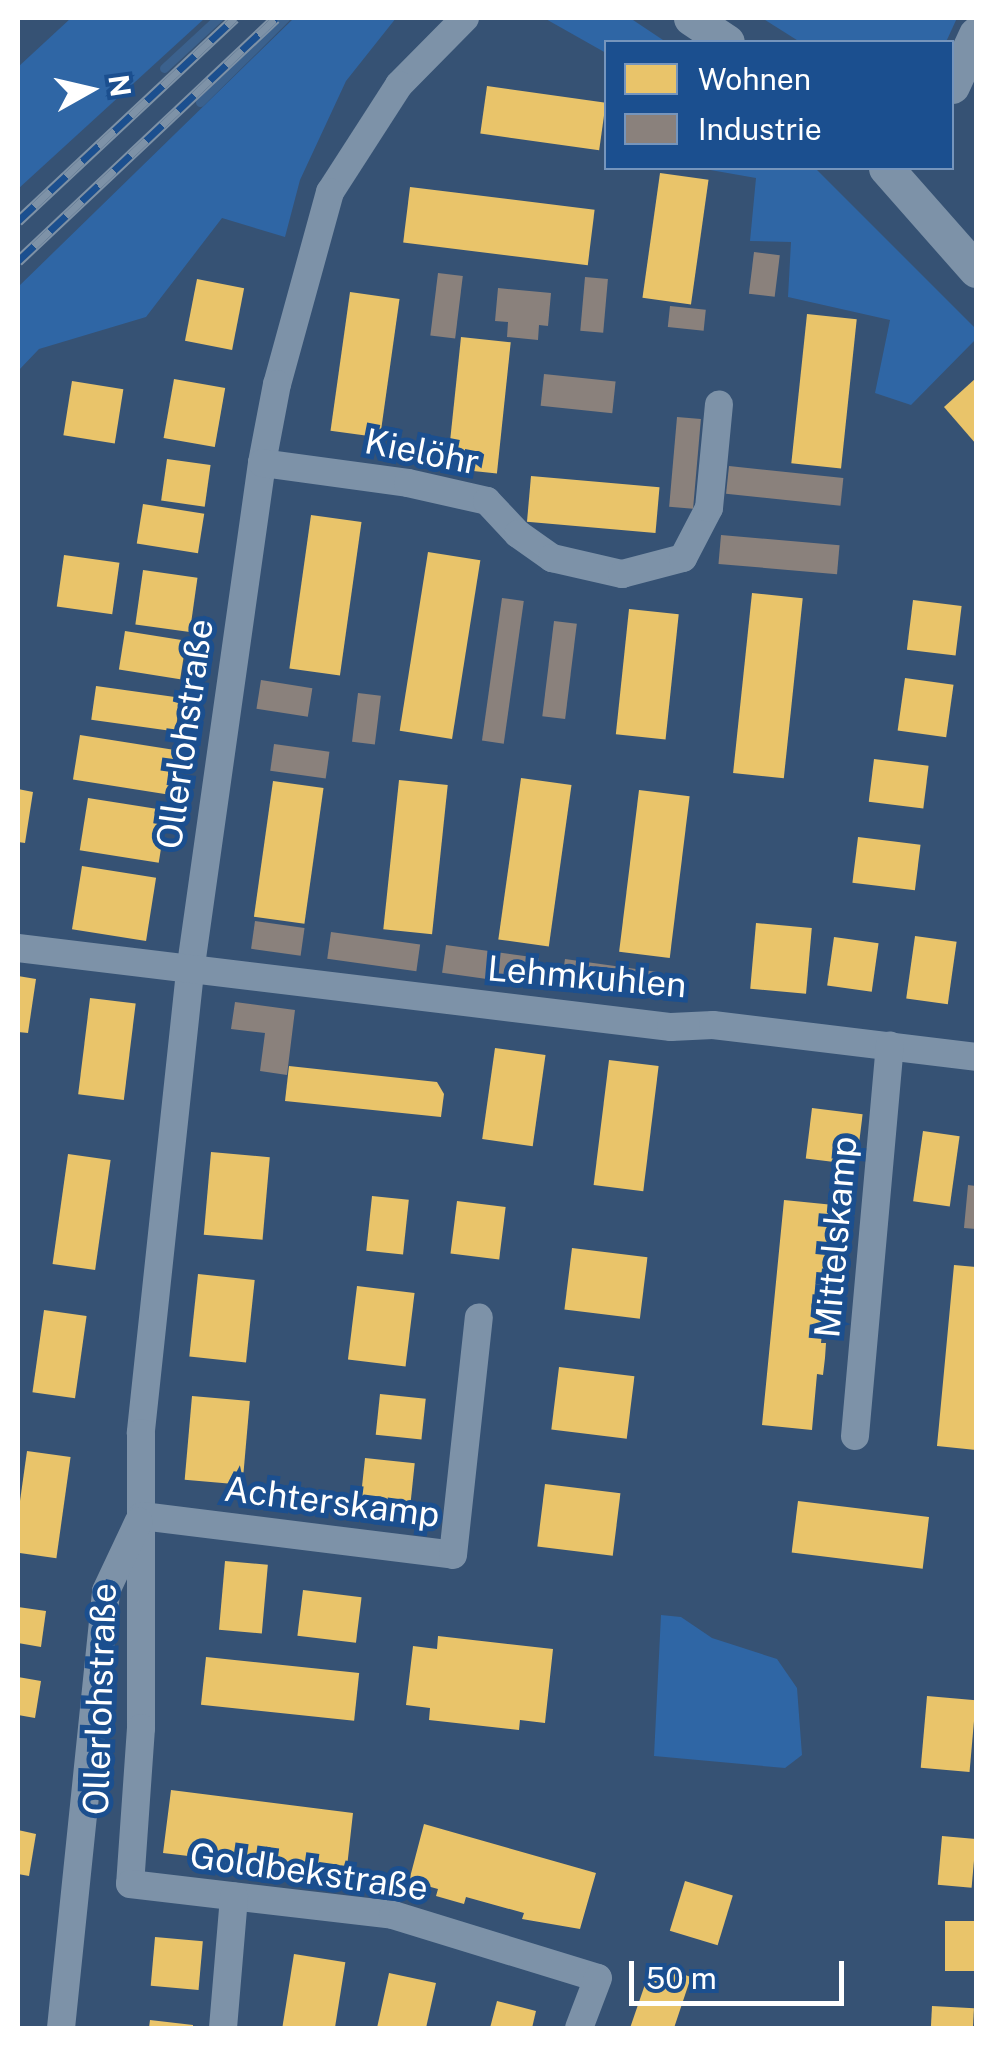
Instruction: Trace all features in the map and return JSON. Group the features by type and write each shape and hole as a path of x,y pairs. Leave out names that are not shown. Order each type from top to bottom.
{"street":[{"name":"Ollerlohstraße","path":"130,1884 142,1728 140,1433 190,972 262,463 277,384 330,192 399,85 465,18"},
{"path":"691,18 724,40"},
{"path":"954,82 976,34"},
{"path":"893,170 976,270"},
{"name":"Kielöhr","path":"262,463 408,483 487,501 518,534 552,558 622,574 684,558 709,508 719,404"},
{"name":"Lehmkuhlen","path":"18,948 190,972 671,1027 713,1025 976,1058"},
{"name":"Mittelskamp","path":"855,1436 890,1046"},
{"name":"Achterskamp","path":"142,1516 453,1555 479,1317"},
{"name":"Ollerlohstraße","path":"61,2028 106,1591 142,1516"},
{"name":"Goldbekstraße","path":"130,1884 393,1914 598,1978 579,2028"},
{"path":"223,2028 234,1896"}],"shaded area":[{"path":"71,18 205,18 18,189 18,67"},
{"path":"294,18 396,18 346,81 300,180 285,237 222,218 146,317 39,349 18,371 18,287"},
{"path":"544,18 630,18 663,40 604,40 604,52"},
{"path":"762,18 957,18 947,40 797,40"},
{"path":"710,170 817,170 976,329 976,339 911,405 875,393 890,320 788,297 791,242 750,241 756,178"},
{"path":"661,1615 681,1617 712,1638 777,1659 797,1688 802,1755 785,1768 654,1756"}],"building: Wohnen":[{"path":"487,86 604,102 599,150 480,134"},
{"path":"660,173 709,180 691,305 642,298"},
{"path":"410,187 595,210 588,265 403,243"},
{"path":"197,279 244,288 232,350 185,341"},
{"path":"350,292 400,299 380,438 331,431"},
{"path":"807,314 857,319 841,468 791,463"},
{"path":"461,337 511,342 497,474 447,468"},
{"path":"976,378 976,444 944,407"},
{"path":"174,379 225,388 215,447 164,438"},
{"path":"72,381 123,389 115,443 63,435"},
{"path":"167,459 211,465 205,507 161,501"},
{"path":"531,476 660,487 655,533 527,522"},
{"path":"143,504 204,514 198,553 137,544"},
{"path":"311,515 362,522 340,676 289,668"},
{"path":"428,552 480,560 452,739 400,731"},
{"path":"64,555 119,563 112,614 57,606"},
{"path":"143,570 197,578 190,632 135,624"},
{"path":"752,593 803,598 784,778 733,773"},
{"path":"913,600 962,606 956,656 907,650"},
{"path":"629,609 679,614 666,740 616,734"},
{"path":"125,631 186,641 180,679 119,670"},
{"path":"905,678 954,685 946,737 898,730"},
{"path":"96,686 180,698 175,731 91,720"},
{"path":"80,735 175,750 168,794 73,779"},
{"path":"874,759 929,766 923,808 869,802"},
{"path":"521,778 572,785 549,947 498,939"},
{"path":"399,780 448,785 432,934 383,929"},
{"path":"273,781 324,788 304,924 254,917"},
{"path":"18,789 33,792 25,843 18,842"},
{"path":"639,790 690,796 670,958 619,952"},
{"path":"88,798 167,811 159,863 80,850"},
{"path":"858,837 921,845 915,890 852,883"},
{"path":"82,866 156,878 146,941 72,929"},
{"path":"756,923 812,928 806,994 750,989"},
{"path":"915,936 957,942 948,1004 906,998"},
{"path":"834,937 879,943 872,992 827,986"},
{"path":"18,976 36,979 28,1033 18,1032"},
{"path":"90,998 136,1004 124,1100 78,1094"},
{"path":"495,1048 546,1055 533,1146 482,1139"},
{"path":"609,1060 659,1066 643,1191 594,1185"},
{"path":"289,1066 437,1082 444,1094 441,1117 285,1101"},
{"path":"812,1108 863,1114 856,1165 806,1159"},
{"path":"923,1131 960,1136 950,1206 913,1201"},
{"path":"211,1152 270,1157 263,1240 204,1235"},
{"path":"68,1154 111,1160 95,1270 53,1264"},
{"path":"372,1196 409,1200 403,1255 366,1251"},
{"path":"784,1200 834,1205 829,1253 836,1254 833,1285 827,1285 821,1343 826,1343 825,1358 823,1375 817,1374 812,1430 762,1425"},
{"path":"457,1201 506,1207 499,1260 451,1254"},
{"path":"572,1248 647,1257 640,1319 564,1310"},
{"path":"954,1265 976,1267 976,1450 937,1446"},
{"path":"198,1274 255,1280 246,1363 189,1357"},
{"path":"357,1286 415,1293 406,1367 348,1359"},
{"path":"44,1310 87,1316 75,1398 32,1392"},
{"path":"559,1367 634,1376 627,1439 551,1430"},
{"path":"380,1394 426,1399 421,1440 376,1435"},
{"path":"192,1396 250,1401 242,1485 185,1480"},
{"path":"27,1451 71,1457 56,1558 18,1553 18,1515"},
{"path":"365,1458 415,1463 409,1520 359,1515"},
{"path":"545,1484 620,1493 613,1556 537,1547"},
{"path":"798,1501 929,1517 923,1569 792,1553"},
{"path":"225,1561 268,1565 262,1633 219,1630"},
{"path":"303,1590 362,1597 356,1643 297,1636"},
{"path":"18,1607 46,1611 41,1647 18,1643"},
{"path":"438,1636 553,1649 545,1723 520,1720 519,1730 429,1720 430,1708 406,1705 413,1646 437,1649"},
{"path":"206,1657 359,1673 354,1721 201,1705"},
{"path":"18,1677 41,1681 35,1718 18,1715"},
{"path":"927,1696 976,1700 970,1772 921,1768"},
{"path":"171,1790 353,1813 346,1876 316,1872 316,1879 301,1878 286,1876 287,1868 229,1861 228,1869 196,1865 197,1857 163,1853"},
{"path":"424,1824 596,1873 580,1929 522,1919 524,1913 466,1897 464,1904 436,1896 438,1889 409,1881"},
{"path":"18,1830 36,1834 29,1876 18,1874"},
{"path":"942,1836 976,1839 972,1888 938,1885"},
{"path":"685,1881 733,1896 718,1945 670,1931"},
{"path":"945,1921 976,1921 976,1971 945,1971"},
{"path":"155,1937 203,1941 199,1990 151,1986"},
{"path":"294,1954 345,1962 335,2028 282,2028"},
{"path":"652,1964 691,1977 674,2028 630,2028"},
{"path":"389,1973 436,1983 426,2028 377,2028"},
{"path":"497,2001 536,2011 532,2028 490,2028"},
{"path":"932,2006 974,2008 973,2028 931,2028"},
{"path":"150,2020 193,2025 193,2028 149,2028"}],"building: Industrie":[{"path":"754,252 780,255 775,297 749,294"},
{"path":"438,273 463,276 455,339 430,336"},
{"path":"585,277 608,279 603,333 580,331"},
{"path":"498,288 551,293 548,326 539,325 538,340 507,337 508,322 495,321"},
{"path":"670,306 706,310 704,331 668,327"},
{"path":"544,374 616,382 612,413 541,406"},
{"path":"677,417 701,419 693,509 669,507"},
{"path":"729,466 843,478 840,506 726,494"},
{"path":"721,535 840,545 837,574 718,564"},
{"path":"502,598 524,601 504,744 482,741"},
{"path":"554,621 577,624 565,719 542,716"},
{"path":"261,680 312,688 308,717 256,709"},
{"path":"358,693 381,696 375,744 352,742"},
{"path":"274,744 329,752 326,779 270,771"},
{"path":"255,921 305,928 301,956 251,949"},
{"path":"331,932 420,945 416,971 327,959"},
{"path":"446,945 539,958 535,986 442,973"},
{"path":"565,959 659,972 655,999 561,986"},
{"path":"235,1002 295,1010 287,1075 260,1071 265,1033 231,1029"},
{"path":"968,1185 976,1186 976,1229 964,1228"}],"waterway":[{"path":"164,68 218,18"},
{"path":"200,102 285,18"}],"railway":[{"path":"18,221 235,18"},
{"path":"18,261 276,18"}]}
